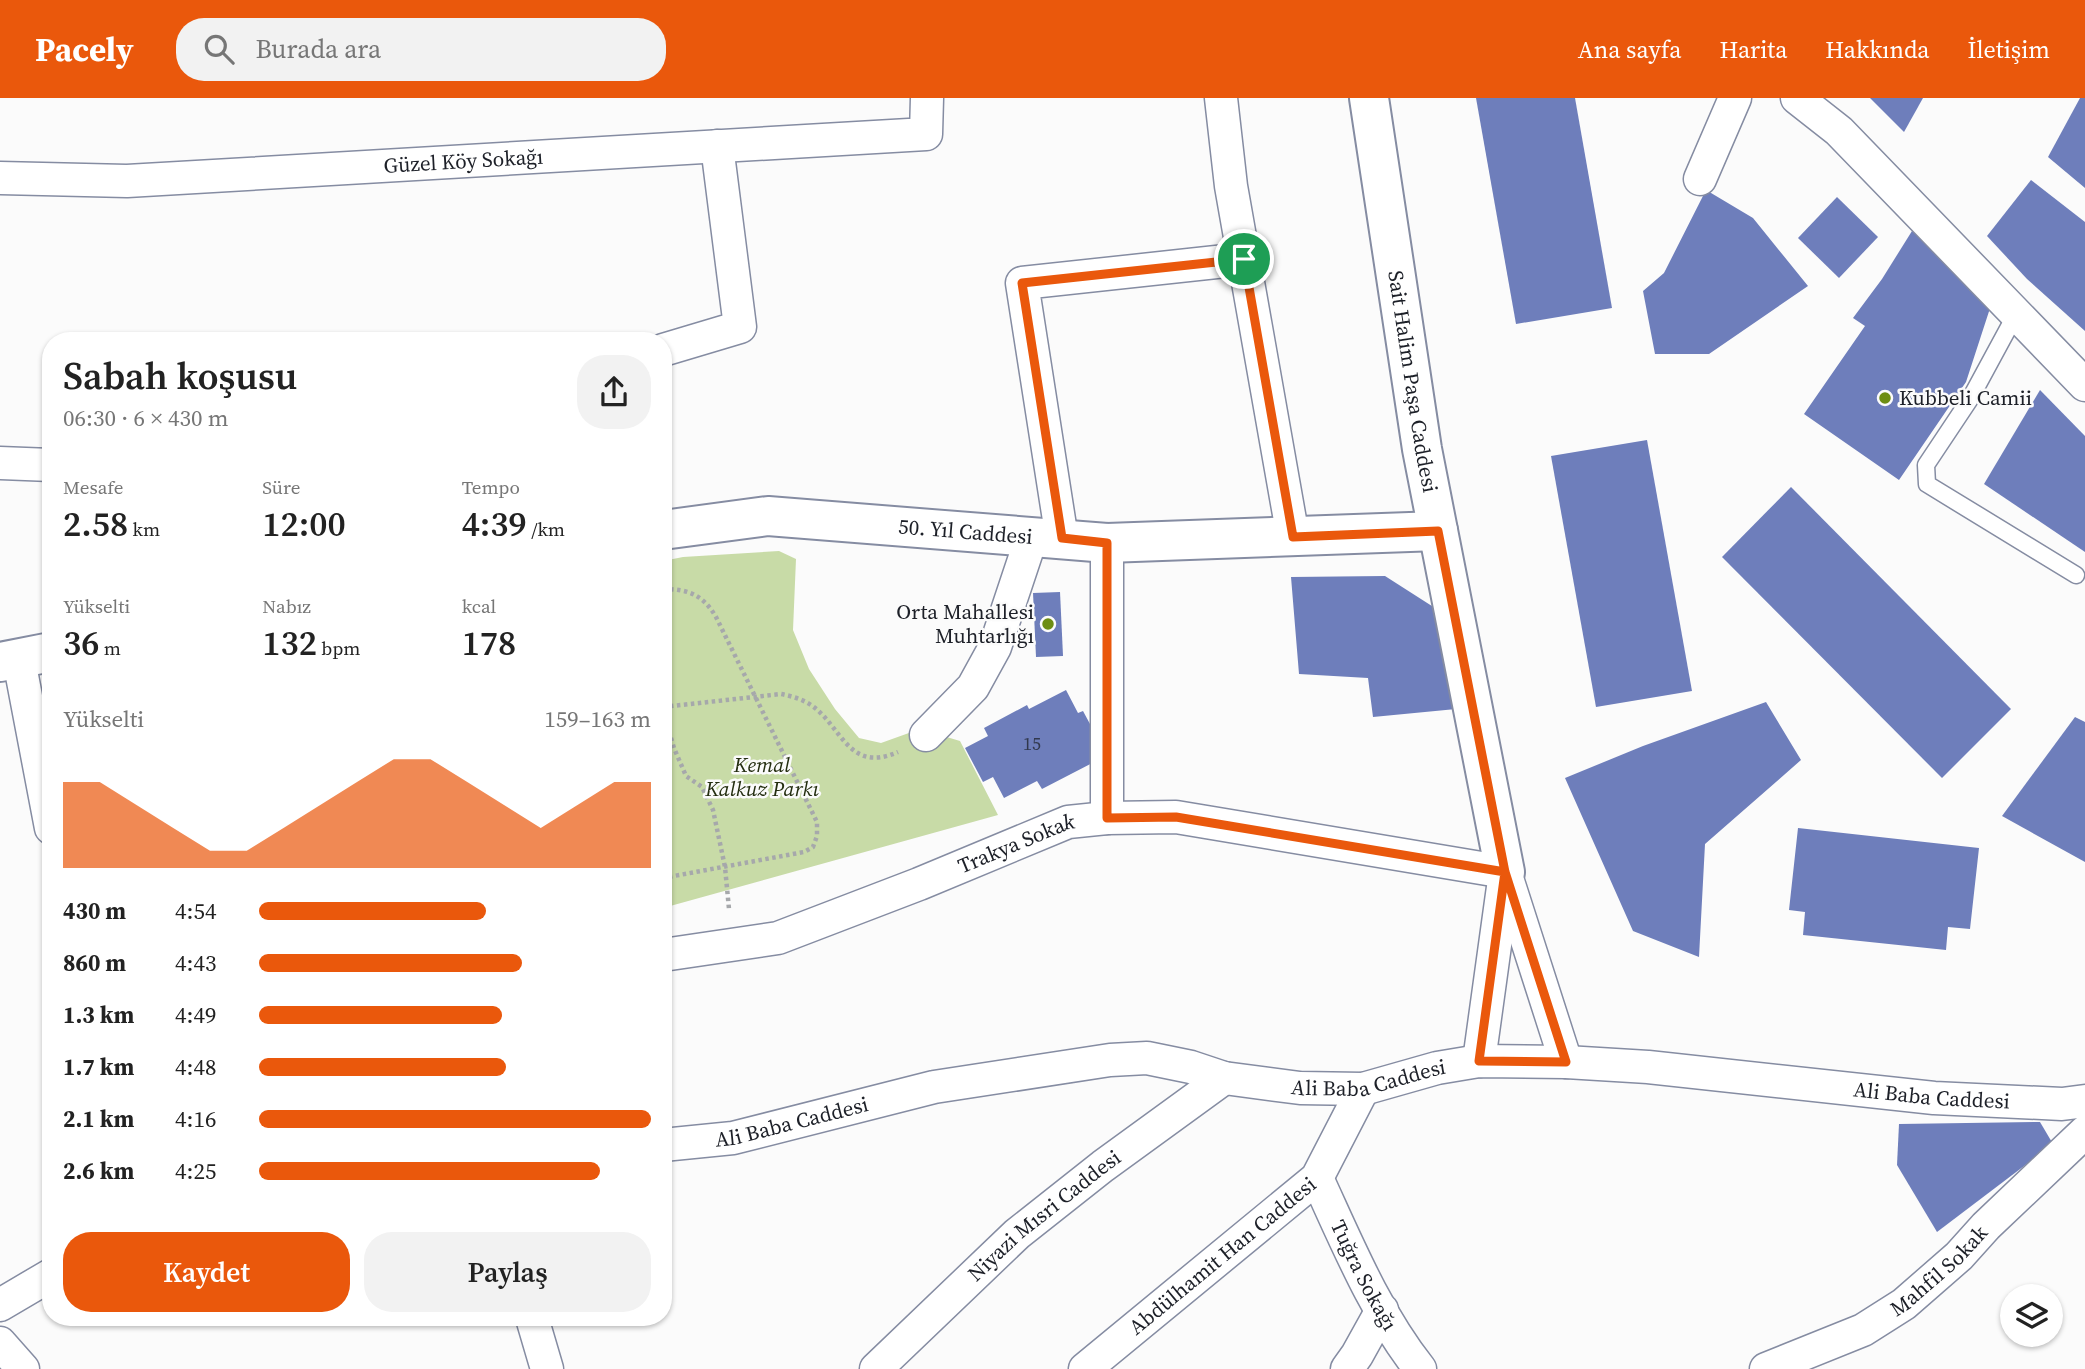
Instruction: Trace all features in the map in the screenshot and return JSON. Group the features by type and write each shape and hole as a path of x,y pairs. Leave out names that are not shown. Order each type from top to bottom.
{"street":[{"name":"Güzel Köy Sokağı","path":"0,178 127,181 926,134 927,98"},
{"path":"1221,98 1231,186 1293,537"},
{"name":"Sait Halim Paşa Caddesi","path":"1369,98 1422,449 1505,872"},
{"path":"1700,179 1735,98"},
{"path":"1797,98 1839,131 2085,385"},
{"path":"672,348 740,327 717,146"},
{"path":"926,735 972,687 995,646 1047,537 1022,283 1244,259"},
{"path":"0,463 42,465"},
{"name":"50. Yıl Caddesi","path":"672,529 768,516 1107,543 1438,531"},
{"path":"1107,543 1107,818"},
{"path":"23,658 42,773"},
{"name":"Trakya Sokak","path":"672,954 778,938 919,884 1068,822 1107,818 1176,817 1505,872"},
{"path":"1479,1061 1505,872"},
{"path":"1505,872 1566,1062"},
{"name":"Ali Baba Caddesi","path":"672,1144 733,1138 934,1087 1110,1060 1147,1058 1191,1067 1224,1078 1300,1088 1363,1089 1437,1068 1479,1061 1566,1062 1934,1098 2062,1104 2085,1101"},
{"name":"Niyazi Mısri Caddesi","path":"876,1369 1017,1234 1102,1166 1224,1078"},
{"name":"Abdülhamit Han Caddesi","path":"1085,1369 1317,1178 1363,1089"},
{"name":"Mahfil Sokak","path":"1766,1369 1863,1331 1904,1304 1959,1256 1986,1226 2085,1132"},
{"name":"Tuğra Sokağı","path":"1317,1178 1364,1279 1405,1350 1420,1369"},
{"path":"0,1305 42,1280"},
{"path":"1347,1369 1382,1310"},
{"path":"534,1326 547,1369"},
{"path":"0,1343 23,1369"}],"lane":[{"path":"2017,314 1970,399 1926,465 1927,484 2076,575"}],"path":[{"path":"672,590 686,591 708,604 817,822 817,836 813,847 804,852 672,876"},
{"path":"672,708 780,694 797,698 813,706 858,753 872,758 890,756 910,748 926,735"},
{"path":"672,741 686,776 702,787 713,810 725,867 733,944"}],"green space":[{"name":"Kemal Kalkuz Parkı","path":"779,551 796,559 793,630 809,669 835,709 859,738 881,743 920,729 960,741 998,815 672,906 672,559"}],"building":[{"path":"1476,98 1575,98 1612,308 1516,324"},
{"path":"1870,98 1923,98 1904,132"},
{"path":"2080,98 2085,98 2085,188 2048,157"},
{"path":"2031,180 2085,222 2085,331 2027,279 1987,236"},
{"path":"1706,190 1753,218 1808,286 1709,354 1655,354 1643,291 1664,273"},
{"path":"1837,197 1878,237 1839,278 1798,238"},
{"path":"1912,231 1994,296 1966,382 1899,480 1804,414 1865,326 1853,318 1882,279"},
{"path":"2040,390 2085,436 2085,552 1984,484"},
{"path":"1647,440 1692,691 1596,707 1551,456"},
{"path":"1791,487 2011,709 1942,778 1722,557"},
{"path":"1385,576 1435,608 1456,709 1373,717 1368,678 1299,674 1291,577"},
{"name":"Orta Mahallesi Muhtarlığı","path":"1060,592 1063,656 1036,657 1033,593"},
{"path":"1066,690 1078,713 1083,711 1097,737 1091,740 1100,759 1042,789 1037,781 1004,798 993,777 983,782 965,748 988,736 984,728 1027,705 1029,709"},
{"path":"1766,702 1801,760 1705,844 1699,957 1633,931 1565,778 1643,746"},
{"path":"2075,717 2085,722 2085,862 2002,816"},
{"path":"1798,828 1979,848 1970,929 1948,927 1946,950 1803,935 1805,912 1789,910"},
{"path":"2040,1122 2053,1144 1937,1232 1897,1165 1899,1124"}],"place":[{"name":"Kubbeli Camii","path":"1885,398"},
{"name":"Orta Mahallesi Muhtarlığı","path":"1048,624"}],"route":[{"path":"1244,259 1022,283 1062,538 1107,543 1107,818 1176,817 1505,872 1479,1061 1566,1062 1505,872 1438,531 1293,537 1244,259"}]}
